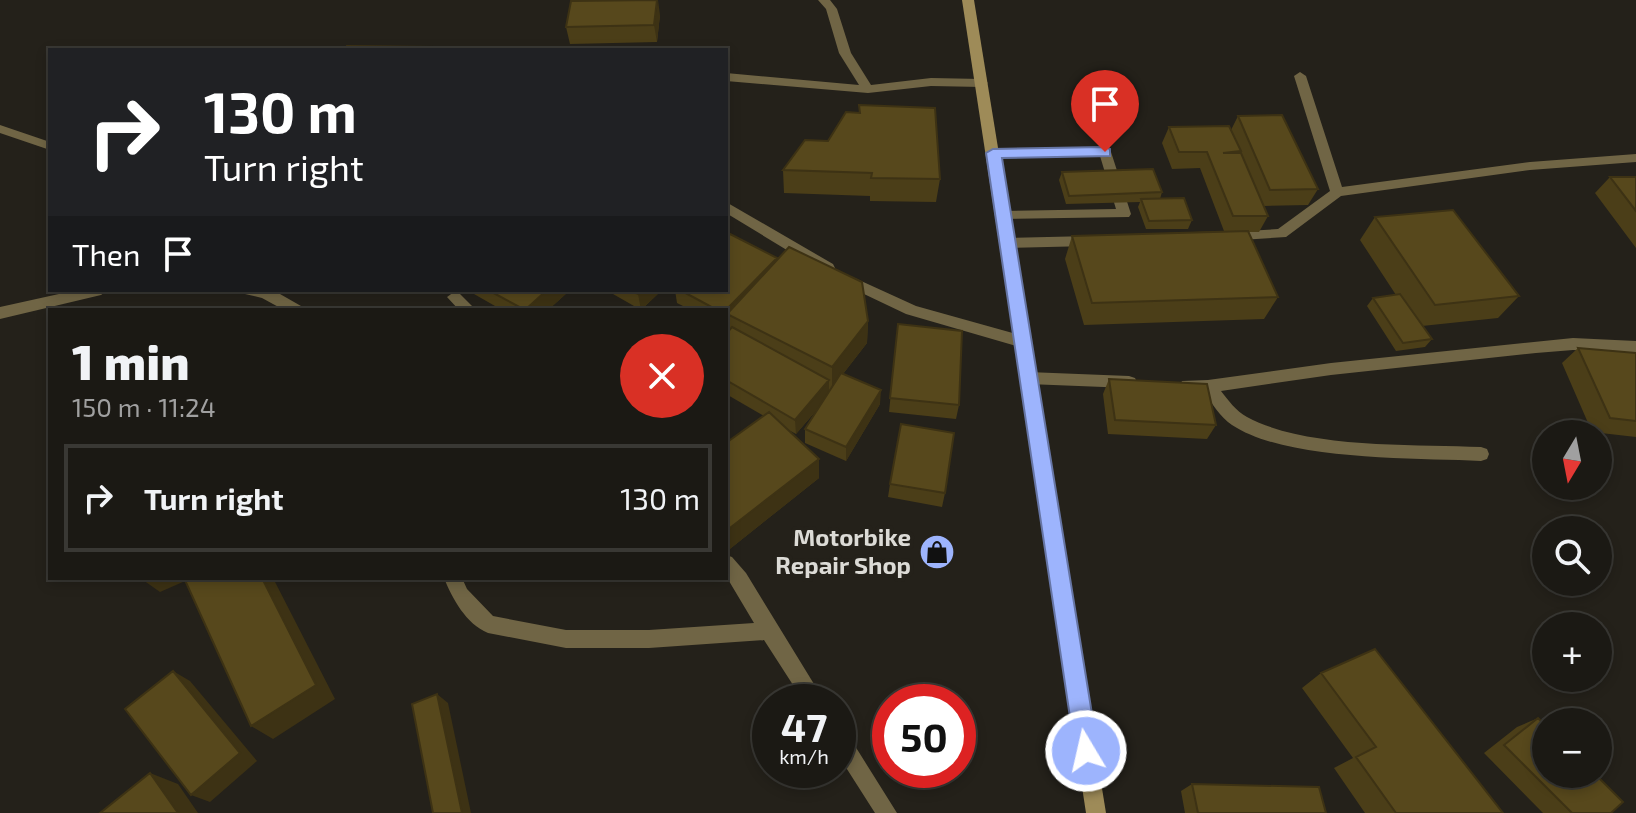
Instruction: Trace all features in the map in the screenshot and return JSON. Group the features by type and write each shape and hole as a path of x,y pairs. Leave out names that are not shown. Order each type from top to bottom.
{"main road":[{"path":"968,0 1096,813"}],"street":[{"path":"824,0 831,9 845,53 868,89"},
{"path":"1300,76 1337,192"},
{"path":"728,77 868,89 931,82 982,83"},
{"path":"0,129 48,145"},
{"path":"993,153 1105,152 1124,214 1003,216"},
{"path":"1222,238 1281,234 1337,192 1530,166 1636,158"},
{"path":"728,208 871,294 950,324 1023,342"},
{"path":"1007,243 1099,241"},
{"path":"0,313 92,292"},
{"path":"261,292 292,308"},
{"path":"454,297 467,308"},
{"path":"1178,384 1208,386 1331,369 1561,345 1636,347"},
{"path":"1028,378 1148,383"},
{"path":"1208,386 1239,422 1290,438 1327,445 1481,454"},
{"path":"728,565 740,579 803,684"},
{"path":"454,580 460,595 488,624 566,639 649,639 769,631"},
{"path":"856,765 887,813"}],"building":[{"path":"657,0 654,25 566,27 571,1"},
{"path":"347,46 432,47 432,48"},
{"path":"859,105 935,108 940,179 871,178 872,173 783,170 805,140 828,141 846,112 860,113"},
{"path":"1282,115 1318,189 1270,190 1238,116"},
{"path":"1229,126 1241,151 1223,153 1241,153 1268,216 1233,216 1207,152 1179,152 1169,127"},
{"path":"1153,169 1162,192 1069,196 1062,172"},
{"path":"1610,177 1636,177 1636,211"},
{"path":"1184,198 1192,220 1149,221 1141,199"},
{"path":"1453,210 1519,296 1435,305 1375,217"},
{"path":"1248,231 1278,297 1092,303 1072,236"},
{"path":"730,234 777,258 728,308 713,308 684,292 728,292"},
{"path":"789,247 862,282 868,321 832,367 728,313"},
{"path":"492,292 545,292 527,308 521,308"},
{"path":"1400,294 1432,339 1403,343 1373,298"},
{"path":"898,324 962,331 959,405 890,398"},
{"path":"732,327 829,380 795,420 728,381 728,332"},
{"path":"1578,348 1636,353 1636,421 1610,418"},
{"path":"841,373 881,390 846,447 805,429"},
{"path":"1109,379 1207,384 1216,425 1115,420"},
{"path":"769,412 819,459 728,529 728,442"},
{"path":"901,424 954,433 945,493 890,484"},
{"path":"185,580 263,580 316,685 251,726"},
{"path":"1375,649 1503,813 1396,813 1356,757 1376,747 1321,673"},
{"path":"173,671 240,753 191,795 125,709"},
{"path":"437,694 462,813 433,813 412,704"},
{"path":"1532,723 1532,773 1504,745"},
{"path":"150,773 178,813 100,813"},
{"path":"1192,784 1319,787 1326,813 1198,813"},
{"path":"1547,788 1609,788 1623,802 1611,813 1572,813"}],"place":[{"name":"Motorbike Repair Shop","path":"937,552"}],"route":[{"path":"1086,751 993,153 1105,152"}]}
